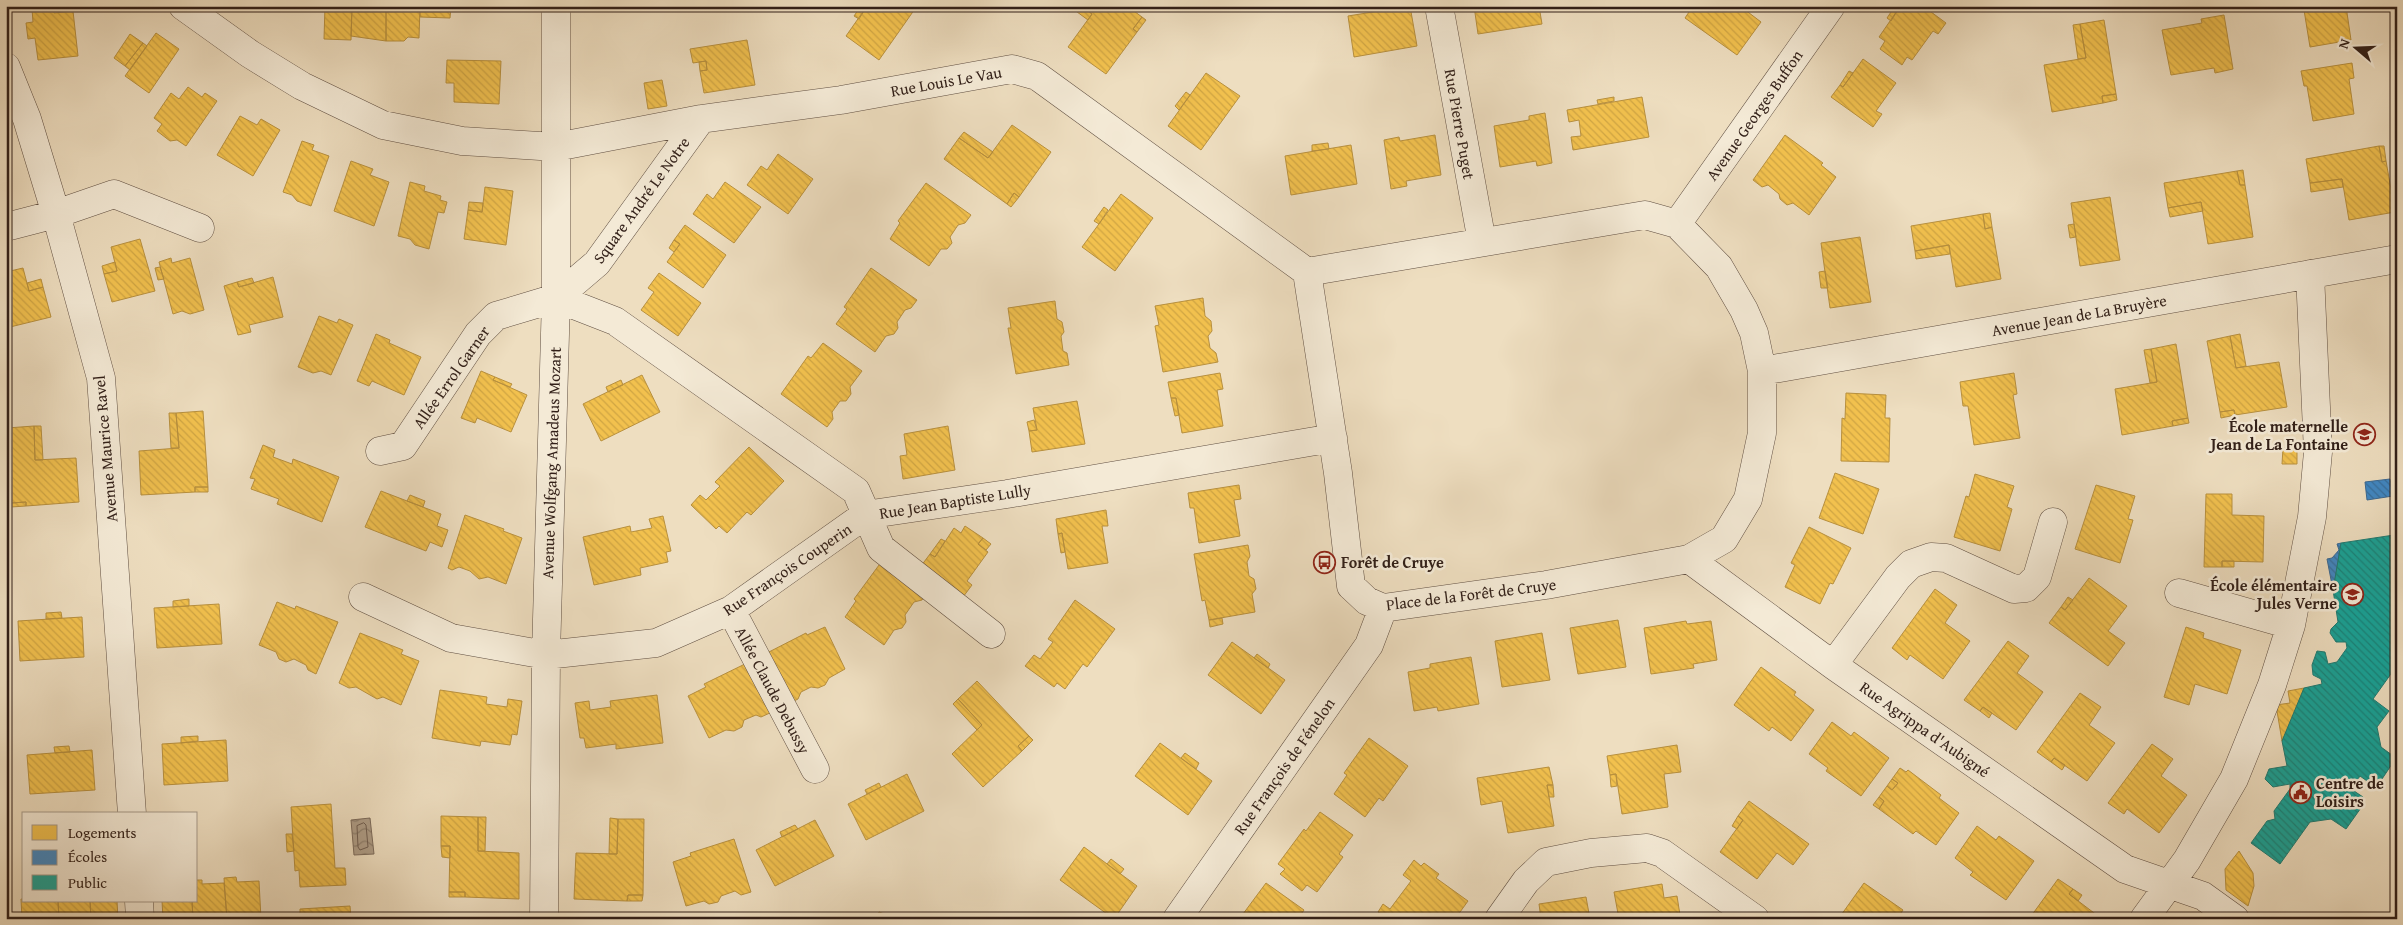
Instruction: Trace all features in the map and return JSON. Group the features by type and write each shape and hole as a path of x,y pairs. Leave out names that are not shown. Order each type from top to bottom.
{"street":[{"name":"Rue Louis Le Vau","path":"183,6 250,54 302,86 383,125 462,141 556,147 701,119 841,100 1012,69 1037,76 1307,272"},
{"name":"Avenue Wolfgang Amadeus Mozart","path":"544,919 546,655 556,298 556,6"},
{"name":"Rue Pierre Puget","path":"1440,6 1482,242"},
{"name":"Avenue Georges Buffon","path":"1677,224 1831,6"},
{"name":"Avenue Maurice Ravel","path":"6,67 27,119 56,214 101,378 132,812"},
{"name":"Square André Le Notre","path":"556,298 597,263 701,119"},
{"path":"6,227 56,214 114,194 200,228"},
{"name":"Place de la Forêt de Cruye","path":"1645,215 1677,224 1719,267 1744,310 1754,333 1762,371 1762,433 1748,499 1724,539 1688,559 1546,585 1383,608 1367,601 1351,586 1333,438 1307,272 1645,215"},
{"name":"Avenue Jean de La Bruyère","path":"1762,371 2397,259"},
{"path":"2144,919 2187,860 2234,779 2272,685 2292,625 2312,517 2318,452 2310,274"},
{"name":"Allée Errol Garner","path":"380,451 403,446 488,322 496,316 556,298"},
{"name":"Rue Jean Baptiste Lully","path":"556,298 616,321 856,491 866,515 1007,494 1333,438"},
{"path":"866,515 881,548 991,634"},
{"name":"Rue François Couperin","path":"363,597 451,638 546,655 656,643 731,610 866,515"},
{"path":"1832,664 1898,577 1911,564 1931,557 1946,558 2014,589 2026,588 2037,577 2053,522"},
{"name":"Rue Agrippa d'Aubigné","path":"1688,559 1832,664 2125,868 2203,896 2235,919"},
{"path":"2179,593 2292,625"},
{"name":"Rue François de Fénelon","path":"1177,919 1369,645 1383,608"},
{"name":"Allée Claude Debussy","path":"731,610 815,770"},
{"path":"1499,919 1526,881 1546,862 1591,853 1648,848 1662,853 1755,919"},
{"path":"139,902 140,919"}],"water":[{"path":"370,818 374,854 354,855 351,820"}],"building: Logements":[{"path":"53,6 54,13 73,11 78,56 38,60 35,38 28,39 26,23 33,22 32,9"},
{"path":"325,6 352,6 351,40 324,39"},
{"path":"352,6 386,6 386,41 351,36"},
{"path":"386,6 420,6 419,38 408,37 404,41 386,41"},
{"path":"420,6 451,6 450,18 420,17"},
{"path":"480,6 502,6 502,10 487,10"},
{"path":"502,6 532,6 531,11 502,10"},
{"path":"861,6 867,6 859,19 854,16"},
{"path":"867,6 917,6 879,60 846,36"},
{"path":"1069,6 1082,6 1092,14 1088,20"},
{"path":"1082,6 1127,6 1142,17 1133,29 1137,32 1106,74 1068,47 1092,14"},
{"path":"1410,6 1417,46 1354,57 1348,16"},
{"path":"1474,6 1539,6 1542,24 1478,34"},
{"path":"1693,6 1740,6 1761,22 1737,55 1685,18"},
{"path":"1895,6 1899,8 1891,21 1887,18"},
{"path":"1898,6 1923,6 1946,23 1938,34 1933,31 1912,60 1907,57 1902,65 1880,49 1885,41 1879,37 1899,8"},
{"path":"2300,6 2346,6 2351,40 2310,47 2304,10 2301,10"},
{"path":"2224,15 2233,69 2215,73 2214,68 2171,75 2162,30 2202,23 2201,19"},
{"path":"1142,17 1146,20 1137,32 1133,29"},
{"path":"2104,20 2116,94 2102,96 2103,103 2052,112 2044,65 2086,58 2080,24"},
{"path":"2080,24 2086,58 2078,59 2073,25"},
{"path":"156,33 179,49 149,93 125,76"},
{"path":"130,34 143,43 125,66 114,58"},
{"path":"747,40 755,85 704,93 700,71 707,70 706,61 693,63 690,49"},
{"path":"143,43 147,46 130,70 125,66"},
{"path":"1863,59 1896,83 1876,111 1882,114 1873,127 1831,97 1840,85 1843,87"},
{"path":"447,60 501,61 499,104 454,102 454,83 446,83"},
{"path":"706,61 707,70 700,71 699,62"},
{"path":"2352,63 2354,78 2349,79 2354,114 2313,121 2307,86 2304,86 2301,71"},
{"path":"1849,71 1853,73 1843,87 1840,85"},
{"path":"1206,73 1240,96 1201,150 1168,126"},
{"path":"662,80 667,106 648,109 644,83"},
{"path":"188,87 202,97 205,93 217,101 186,146 177,140 170,141 157,131 162,124 154,118 171,93 179,99"},
{"path":"1186,92 1190,95 1179,110 1175,106"},
{"path":"2116,94 2117,100 2103,103 2102,96"},
{"path":"1614,97 1614,101 1598,104 1597,100"},
{"path":"1642,97 1649,137 1573,150 1571,137 1581,136 1579,120 1569,122 1567,110"},
{"path":"1545,113 1552,163 1537,166 1536,161 1500,167 1494,126 1529,120 1529,116"},
{"path":"240,116 257,125 261,119 280,130 253,176 217,155"},
{"path":"1012,125 1051,152 1019,197 1014,193 1007,204 944,159 959,138 988,158"},
{"path":"964,132 993,152 988,158 959,138"},
{"path":"1435,135 1441,175 1406,181 1407,186 1391,189 1384,140 1399,137 1400,141"},
{"path":"1785,135 1823,163 1821,165 1836,177 1809,215 1793,203 1787,205 1780,199 1779,194 1768,185 1762,187 1753,180"},
{"path":"302,141 314,145 312,150 329,156 311,206 297,201 292,195 283,192"},
{"path":"1328,143 1329,149 1312,151 1312,145"},
{"path":"1351,145 1357,184 1291,195 1285,156"},
{"path":"2379,146 2382,162 2386,161 2395,212 2349,220 2342,179 2310,183 2306,159"},
{"path":"2379,146 2384,146 2386,161 2382,162"},
{"path":"778,154 813,179 788,214 747,185 761,166 767,170"},
{"path":"351,161 373,169 370,175 389,182 374,226 334,211"},
{"path":"2243,170 2245,185 2240,185 2237,171"},
{"path":"2237,171 2240,185 2245,185 2253,237 2208,244 2201,202 2168,208 2164,183"},
{"path":"2342,179 2343,187 2311,192 2310,183"},
{"path":"410,182 425,186 424,191 441,196 440,200 447,202 444,213 438,212 429,249 415,245 410,239 398,236"},
{"path":"725,182 761,207 734,243 693,214 707,194 713,199"},
{"path":"926,183 971,215 965,223 958,225 950,237 952,243 947,249 941,249 929,266 890,239 900,223 898,221"},
{"path":"485,187 513,191 506,245 464,239 468,210 482,212"},
{"path":"1014,193 1019,197 1011,207 1007,204"},
{"path":"1121,194 1153,218 1115,271 1082,247"},
{"path":"2110,197 2120,260 2080,266 2071,203"},
{"path":"469,202 483,203 482,212 468,210"},
{"path":"2201,202 2203,211 2170,217 2168,208"},
{"path":"1104,207 1108,210 1099,224 1094,221"},
{"path":"1990,213 1992,227 1985,229 1983,214"},
{"path":"1983,214 1985,229 1992,227 2001,279 1956,287 1949,245 1915,251 1911,226"},
{"path":"2074,224 2076,237 2070,238 2068,225"},
{"path":"685,225 726,255 703,288 667,262 680,244 674,240"},
{"path":"1860,237 1871,302 1830,308 1821,243"},
{"path":"140,239 155,291 112,302 104,274 117,271 111,247"},
{"path":"674,240 680,244 674,252 669,248"},
{"path":"1949,245 1950,254 1916,259 1915,251"},
{"path":"171,258 172,263 190,258 204,310 190,314 182,311 173,314 159,262"},
{"path":"115,262 117,271 104,274 102,266"},
{"path":"160,267 164,279 158,280 155,268"},
{"path":"23,268 29,291 43,287 51,317 10,327 6,315 6,272"},
{"path":"871,268 917,300 911,308 905,310 897,322 898,328 894,334 886,336 875,352 836,324 847,309 844,307"},
{"path":"1825,271 1828,288 1821,288 1819,272"},
{"path":"659,273 701,303 678,336 641,310 654,292 648,288"},
{"path":"273,277 283,317 249,325 251,332 238,335 224,286 237,282 239,287"},
{"path":"252,278 254,283 239,287 237,282"},
{"path":"41,279 43,287 29,291 27,283"},
{"path":"1203,298 1205,316 1211,321 1212,331 1208,336 1210,348 1216,353 1218,362 1163,372 1155,326 1159,325 1155,306"},
{"path":"1055,301 1057,319 1062,322 1064,332 1061,336 1063,351 1067,353 1069,365 1016,374 1008,328 1011,328 1008,308"},
{"path":"319,316 337,323 339,319 353,325 331,375 321,371 313,373 298,367"},
{"path":"376,334 390,340 389,343 421,357 404,395 372,381 369,386 357,381"},
{"path":"2240,334 2246,366 2236,368 2230,336"},
{"path":"2230,336 2236,368 2279,362 2287,407 2235,415 2234,410 2220,412 2207,341"},
{"path":"823,343 862,371 850,387 851,394 846,401 840,401 832,412 833,419 827,427 781,394 808,356 811,358"},
{"path":"2176,344 2188,418 2172,421 2173,426 2122,435 2115,389 2157,382 2151,349"},
{"path":"2151,349 2157,382 2150,383 2144,350"},
{"path":"481,371 495,377 493,380 527,395 511,432 477,418 475,423 461,418"},
{"path":"1220,373 1223,389 1217,390 1223,426 1182,433 1176,398 1171,398 1168,382"},
{"path":"2014,373 2017,394 2013,395 2020,438 1974,445 1968,406 1963,406 1960,382"},
{"path":"642,375 660,412 601,441 583,404"},
{"path":"495,377 512,384 510,387 493,380"},
{"path":"621,380 623,385 608,392 606,387"},
{"path":"1846,393 1886,395 1885,418 1890,418 1889,462 1841,461 1842,418 1845,419"},
{"path":"1171,398 1176,398 1179,415 1175,416"},
{"path":"1077,401 1085,444 1032,452 1029,431 1037,430 1033,408"},
{"path":"2234,410 2235,415 2221,418 2220,412"},
{"path":"203,411 208,487 195,487 195,492 141,495 139,451 179,448 176,413"},
{"path":"169,413 176,413 179,448 171,448"},
{"path":"2188,418 2189,423 2173,426 2172,421"},
{"path":"1034,420 1037,430 1029,431 1027,422"},
{"path":"34,426 35,460 76,458 79,502 26,506 26,502 11,503 7,428"},
{"path":"34,426 41,426 43,460 35,460"},
{"path":"948,426 955,470 903,479 900,456 907,455 904,434"},
{"path":"263,445 275,450 273,457 292,464 293,459 339,477 322,522 277,504 279,499 251,489 255,479 250,478"},
{"path":"749,447 784,481 751,515 747,512 727,533 719,526 716,529 691,505 700,495 706,500 720,486 715,482"},
{"path":"2283,448 2297,448 2297,464 2282,464"},
{"path":"1835,473 1879,489 1863,534 1819,518"},
{"path":"1975,474 2014,486 2007,507 2012,509 2000,551 1954,537 1966,496 1969,497"},
{"path":"1239,485 1241,499 1234,500 1240,536 1199,543 1194,508 1190,508 1188,493"},
{"path":"2096,485 2135,496 2128,519 2133,520 2120,563 2075,549"},
{"path":"195,487 208,487 208,492 195,492"},
{"path":"381,491 441,514 437,526 448,530 442,547 430,542 426,551 365,527"},
{"path":"2206,494 2232,494 2232,515 2264,516 2263,562 2222,561 2222,567 2204,567"},
{"path":"410,495 425,501 423,507 407,501"},
{"path":"26,502 26,506 11,507 11,503"},
{"path":"1106,510 1108,526 1102,526 1108,563 1068,569 1062,533 1058,534 1056,519"},
{"path":"465,515 504,529 503,531 522,538 506,584 488,577 479,579 470,571 459,567 452,570 448,568"},
{"path":"663,516 671,551 666,552 668,562 640,568 641,575 594,585 583,537 630,526 631,532 652,528 649,519"},
{"path":"965,526 983,538 978,544 988,552 967,581 972,585 963,597 921,566 930,554 935,557 954,528 961,533"},
{"path":"1809,527 1851,548 1833,584 1830,583 1820,604 1785,587 1795,565 1791,563"},
{"path":"1062,533 1065,552 1061,553 1058,534"},
{"path":"983,538 991,544 986,550 978,544"},
{"path":"941,539 945,541 935,557 930,554"},
{"path":"1248,545 1250,556 1247,562 1249,576 1254,579 1256,589 1252,594 1255,612 1209,620 1205,600 1202,601 1194,554"},
{"path":"882,561 927,593 922,600 914,602 905,615 906,622 902,628 894,630 884,645 845,617 856,601 854,599"},
{"path":"2222,561 2234,561 2234,567 2222,567"},
{"path":"2089,578 2127,606 2108,631 2125,643 2108,666 2049,623 2061,607 2065,610"},
{"path":"1935,589 1957,605 1945,623 1970,641 1943,679 1910,655 1907,660 1892,648"},
{"path":"2068,597 2073,600 2065,610 2061,607"},
{"path":"189,599 189,606 173,607 173,601"},
{"path":"1075,600 1115,629 1087,667 1083,664 1065,689 1057,683 1054,687 1025,666 1034,655 1040,659 1053,642 1048,639"},
{"path":"277,602 295,609 296,606 338,622 316,674 308,670 306,665 294,659 286,662 279,659 276,652 259,645"},
{"path":"219,604 222,644 157,648 154,608"},
{"path":"61,612 62,618 46,619 46,613"},
{"path":"82,617 84,657 20,661 18,621"},
{"path":"1222,618 1223,624 1210,627 1209,620"},
{"path":"1618,620 1626,667 1578,674 1570,628"},
{"path":"1686,621 1687,624 1711,621 1717,660 1693,664 1694,668 1651,674 1644,628"},
{"path":"825,627 845,669 829,678 825,685 818,688 811,687 801,692 798,699 790,703 765,654 806,633 807,635"},
{"path":"2186,627 2204,633 2203,638 2241,650 2227,694 2195,684 2189,705 2164,697"},
{"path":"360,633 403,650 401,654 419,661 401,705 383,697 377,699 356,687 349,688 339,683"},
{"path":"1542,633 1550,680 1502,687 1495,641"},
{"path":"2008,641 2029,656 2017,673 2043,692 2016,730 1983,707 1980,711 1964,700"},
{"path":"1232,642 1285,680 1261,714 1208,675"},
{"path":"1257,654 1270,664 1268,668 1254,658"},
{"path":"1471,657 1479,704 1438,711 1437,707 1414,711 1408,672 1430,668 1430,664"},
{"path":"747,663 772,712 761,717 756,715 744,720 742,727 734,731 726,730 709,738 688,696 706,687 704,684"},
{"path":"1761,667 1796,692 1794,695 1814,710 1791,741 1772,727 1769,731 1734,705"},
{"path":"977,681 1029,736 1018,746 1022,751 983,787 952,754 982,725 958,699"},
{"path":"2304,688 2282,741 2276,705 2290,703 2288,691"},
{"path":"440,690 487,697 486,704 507,707 508,699 522,701 517,735 512,734 510,745 481,741 480,746 432,738"},
{"path":"2080,693 2101,707 2089,725 2115,743 2087,781 2054,758 2051,762 2037,752"},
{"path":"657,695 663,743 616,749 616,744 586,748 584,738 580,738 575,703 589,701 590,710 611,707 610,701"},
{"path":"958,699 982,725 977,730 953,704"},
{"path":"1983,707 1992,713 1989,718 1980,711"},
{"path":"1832,722 1851,736 1854,732 1889,758 1861,796 1826,771 1828,768 1809,754"},
{"path":"198,736 198,741 181,743 181,737"},
{"path":"1029,736 1033,740 1022,751 1018,746"},
{"path":"1369,738 1408,766 1383,801 1379,798 1365,817 1334,794 1347,775 1344,773"},
{"path":"226,740 228,781 164,785 162,744"},
{"path":"1160,743 1212,781 1188,815 1135,776"},
{"path":"2152,744 2173,759 2161,776 2187,795 2159,833 2127,809 2124,814 2108,803"},
{"path":"1677,745 1681,772 1664,774 1668,807 1622,814 1616,774 1610,775 1607,756"},
{"path":"69,746 70,752 55,753 54,747"},
{"path":"92,750 95,790 30,794 27,755"},
{"path":"1185,753 1199,763 1196,769 1181,758"},
{"path":"2054,758 2065,765 2062,770 2051,762"},
{"path":"1549,767 1553,785 1547,785 1554,826 1508,833 1502,801 1481,805 1477,778"},
{"path":"1900,768 1906,772 1908,770 1941,795 1939,798 1959,813 1936,845 1916,831 1913,834 1879,809 1884,801 1879,797 1887,786 1892,790 1898,783 1892,779"},
{"path":"907,774 924,811 866,840 848,804"},
{"path":"1616,774 1617,786 1611,787 1610,775"},
{"path":"1892,779 1898,783 1892,790 1887,786"},
{"path":"879,783 881,787 867,794 865,790"},
{"path":"1547,785 1553,785 1554,797 1549,797"},
{"path":"1879,797 1884,801 1879,809 1873,805"},
{"path":"1749,801 1809,844 1793,865 1777,853 1757,879 1720,852 1743,820 1738,816"},
{"path":"331,804 335,868 345,868 346,885 300,887 299,870 295,871 291,807"},
{"path":"1320,812 1353,835 1339,854 1343,857 1317,892 1307,885 1302,891 1280,874 1285,869 1278,864 1304,829 1306,831"},
{"path":"441,816 478,817 478,851 519,853 519,899 465,897 465,892 449,892 450,846 441,846"},
{"path":"1738,816 1743,820 1737,829 1732,826"},
{"path":"478,817 486,817 485,851 478,851"},
{"path":"610,818 618,819 617,854 609,854"},
{"path":"618,819 644,819 643,895 628,895 627,901 574,899 576,853 617,854"},
{"path":"815,820 834,856 775,886 756,850"},
{"path":"795,825 798,829 782,837 780,832"},
{"path":"1977,826 1996,840 1999,836 2034,861 2006,900 1970,875 1973,872 1955,858"},
{"path":"286,834 292,834 294,851 287,852"},
{"path":"734,839 751,892 741,895 735,891 721,896 718,902 709,904 704,901 686,906 673,862 691,856 690,853"},
{"path":"441,846 450,846 450,858 442,857"},
{"path":"1084,847 1137,886 1114,919 1060,880"},
{"path":"2239,851 2253,873 2254,886 2248,906 2226,890 2225,869"},
{"path":"1111,859 1124,869 1120,874 1107,864"},
{"path":"1414,860 1421,866 1424,863 1439,874 1436,878 1468,901 1455,919 1383,919 1384,916 1378,912 1383,904 1390,909 1411,881 1403,875"},
{"path":"236,877 237,882 259,881 261,919 227,919 224,878"},
{"path":"2058,879 2073,889 2069,894 2102,919 2029,919"},
{"path":"198,880 202,880 202,884 224,883 227,919 193,919 192,902 198,902"},
{"path":"1266,883 1304,910 1298,919 1240,918"},
{"path":"1864,883 1903,910 1897,919 1839,918"},
{"path":"1662,884 1664,898 1677,896 1680,915 1667,917 1667,919 1619,919 1614,892"},
{"path":"2073,889 2082,895 2078,901 2069,894"},
{"path":"449,892 465,892 465,897 449,897"},
{"path":"628,895 643,895 642,901 627,901"},
{"path":"1586,897 1590,919 1541,919 1539,904"},
{"path":"21,899 22,902 58,902 59,919 22,919"},
{"path":"58,902 90,902 91,919 59,919"},
{"path":"90,902 117,902 118,919 91,919"},
{"path":"162,902 192,902 193,919 163,919"},
{"path":"350,906 351,919 300,919 300,909"},
{"path":"879,912 897,919 876,919"}],"building: Écoles":[{"path":"2390,479 2393,496 2367,500 2365,482"},
{"path":"2341,543 2333,590 2327,559 2332,558 2339,550 2337,544"}],"building: Public":[{"path":"2394,535 2395,541 2397,541 2397,674 2393,671 2373,699 2389,711 2377,727 2381,747 2396,758 2380,782 2370,783 2360,776 2351,789 2363,797 2363,805 2346,829 2331,819 2310,822 2280,864 2251,843 2267,821 2275,819 2274,811 2290,789 2290,784 2273,787 2265,779 2269,769 2287,766 2282,741 2304,688 2322,684 2321,679 2313,675 2312,665 2317,651 2325,652 2328,664 2337,662 2347,648 2346,642 2336,642 2330,633 2331,629 2338,622 2333,590 2341,543"}],"place":[{"name":"École maternelle Jean de La Fontaine","path":"2364,435"},
{"name":"Forêt de Cruye","path":"1325,562"},
{"name":"École élémentaire Jules Verne","path":"2353,594"},
{"name":"Centre de Loisirs","path":"2300,792"}]}
